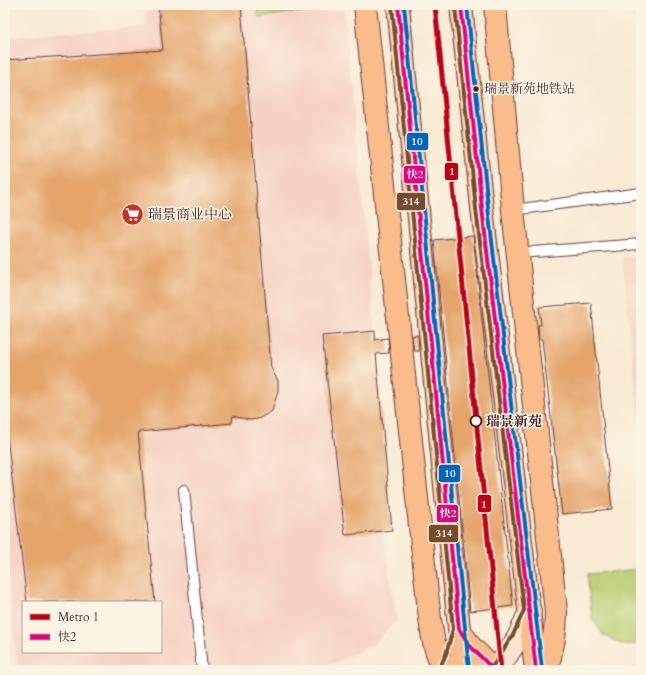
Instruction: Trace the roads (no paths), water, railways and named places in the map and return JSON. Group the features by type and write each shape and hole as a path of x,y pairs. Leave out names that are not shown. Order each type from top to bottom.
{"main road":[{"path":"365,5 428,602 432,633 440,662 450,670 460,629 398,5"},
{"path":"461,5 482,208 536,670"},
{"path":"495,5 512,210 518,253 556,612 556,633 553,649 546,670"},
{"path":"460,629 470,646 496,670"}],"street":[{"path":"496,670 518,638 530,612"}],"lane":[{"path":"512,210 641,194"},
{"path":"518,253 641,244"},
{"path":"184,490 202,670"}],"metro line":[{"name":"1","path":"435,5 501,670"}],"place":[{"name":"瑞景新苑地铁站","path":"476,89"},
{"name":"瑞景商业中心","path":"132,214"},
{"name":"瑞景新苑","path":"476,421"}]}
